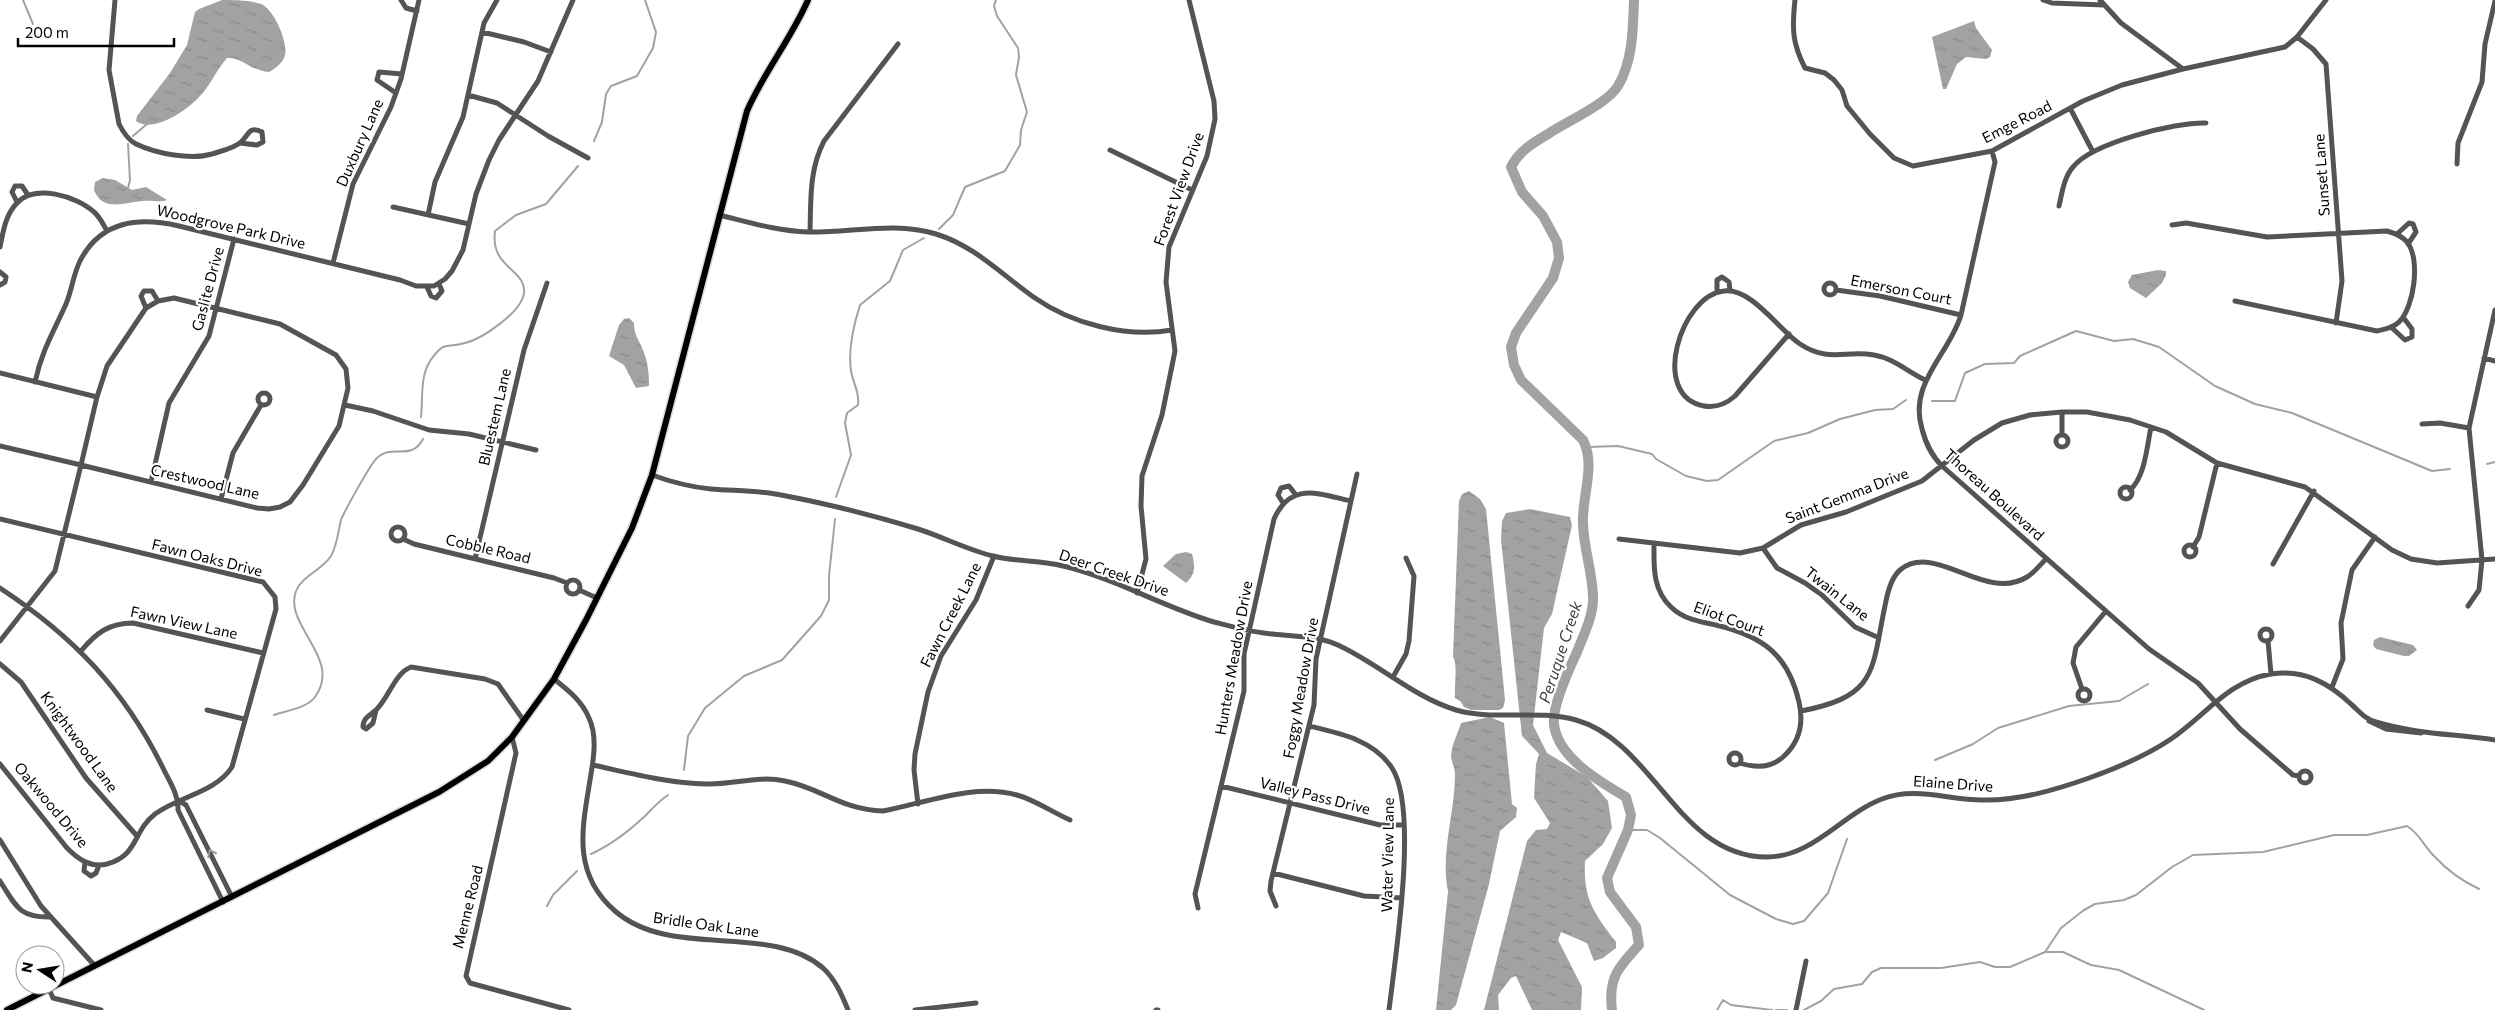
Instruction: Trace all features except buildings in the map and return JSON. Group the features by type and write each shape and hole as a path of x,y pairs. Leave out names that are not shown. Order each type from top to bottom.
{"main road":[{"path":"65,981 439,792 488,760 512,737 554,679 632,528 652,475 747,111 756,91 808,0"},
{"path":"7,1010 37,995"}],"street":[{"path":"115,0 109,70 119,124 123,132 135,144 155,150 197,156 212,154 240,143 257,145 263,142 264,137 262,132 253,130 248,132 240,143"},
{"path":"401,0 406,8 417,11"},
{"name":"Duxbury Lane","path":"333,263 353,184 396,93 419,0"},
{"path":"428,215 435,182 463,117 482,32 487,16 496,0"},
{"name":"Woodgrove Park Drive","path":"35,382 43,350 69,297 81,260 92,245 107,231 137,221 169,224 427,287 439,284 452,271 461,255 476,194 489,160 538,81 573,0"},
{"name":"Forest View Drive","path":"1137,593 1146,559 1141,506 1142,476 1156,435 1175,351 1166,282 1169,246 1207,156 1215,119 1214,101 1189,0"},
{"name":"Emge Road","path":"1794,0 1792,28 1795,47 1805,68 1825,73 1834,80 1842,90 1847,106 1855,118 1894,158 1913,166 1992,151 2070,108 2122,85 2182,69 2285,47 2297,37 2326,0"},
{"path":"2043,0 2052,3 2104,5"},
{"path":"2100,0 2122,23 2182,69"},
{"path":"2457,164 2458,143 2482,82 2485,44 2495,1"},
{"path":"482,32 524,42 551,52"},
{"name":"Sunset Lane","path":"2297,37 2313,49 2326,64 2342,282 2336,323"},
{"path":"810,232 813,167 817,155 824,141 898,44"},
{"name":"Duxbury Lane","path":"396,93 381,84 377,80 377,76 379,72 402,74"},
{"path":"468,95 497,103 548,136 588,158"},
{"path":"2070,108 2093,152"},
{"path":"2059,206 2067,174 2074,165 2093,152 2112,143 2182,124 2206,123"},
{"path":"1110,150 1192,190"},
{"name":"Thoreau Boulevard","path":"1992,151 1995,162 1961,315 1951,339 1925,380 1919,406 1920,425 1931,453 1942,466 2046,559 2164,661 2198,683 2240,729 2293,775 2299,776"},
{"path":"17,202 12,192 15,186 22,186 28,195"},
{"path":"0,247 8,217 17,202 28,195 51,194 77,201 93,211 107,231"},
{"path":"393,207 469,224"},
{"path":"719,215 786,231 810,232 887,227 936,234 962,244 987,260 1036,298 1068,315 1084,321 1131,332 1151,334 1172,330"},
{"path":"2397,234 2409,222 2414,224 2416,232 2408,244"},
{"path":"2172,225 2186,223 2267,237 2290,237 2372,230 2397,234 2408,244 2415,267 2407,311 2391,327 2377,331 2368,331 2235,301"},
{"name":"Gaslite Drive","path":"151,482 169,403 209,336 234,240"},
{"path":"0,272 6,277 5,282 0,285"},
{"path":"1718,292 1717,280 1722,277 1729,282 1730,292"},
{"name":"Bluestem Lane","path":"475,559 524,350 547,283"},
{"name":"Woodgrove Park Drive","path":"427,287 431,296 436,298 442,291 439,284"},
{"name":"Emerson Court","path":"1836,290 1880,296 1961,315"},
{"path":"146,308 141,296 144,291 152,291 158,301"},
{"path":"1789,334 1732,399 1714,407 1694,403 1681,393 1674,377 1683,327 1702,300 1718,292 1730,292 1748,298 1789,334 1800,344 1815,352 1840,356 1870,354 1880,356 1925,380"},
{"name":"Crestwood Lane","path":"0,641 55,571 97,397 107,366 146,308 158,301 174,298 217,307 280,324 336,355 346,369 348,388 339,426 290,502 269,509 81,465"},
{"path":"2468,606 2480,590 2482,560 2469,428 2495,310"},
{"path":"2391,327 2405,340 2412,338 2412,329 2402,318"},
{"path":"2484,358 2495,361"},
{"path":"0,373 97,397"},
{"path":"221,499 233,453 260,404"},
{"path":"345,405 373,410 429,430 469,434 536,450"},
{"path":"2062,412 2062,435"},
{"name":"Saint Gemma Drive","path":"1619,540 1740,553 1763,548 1801,525 1846,512 1922,481 1981,434 2002,423 2030,415 2062,412 2109,416 2151,427 2194,448 2217,463 2298,484 2314,491 2403,556 2437,563 2495,559"},
{"path":"2422,424 2440,423 2469,428"},
{"path":"2130,490 2136,485 2151,427"},
{"path":"0,446 81,465"},
{"path":"2193,546 2199,538 2217,463"},
{"name":"Foggy Meadow Drive","path":"1276,906 1270,891 1273,873 1292,803 1314,705 1314,672 1320,638 1356,474"},
{"name":"Deer Creek Drive","path":"652,475 702,488 782,495 918,529 994,556 1069,567 1210,621 1272,634 1320,638 1342,646 1438,703"},
{"name":"Hunters Meadow Drive","path":"1284,503 1278,495 1280,488 1289,486 1296,494"},
{"path":"2273,564 2314,491"},
{"name":"Hunters Meadow Drive","path":"1198,908 1195,894 1244,690 1244,654 1274,519 1284,503 1296,494 1308,492 1351,501"},
{"name":"Fawn Oaks Drive","path":"0,519 263,582 275,597 276,609 232,766 222,780 178,801"},
{"path":"2332,687 2343,659 2341,622 2352,570 2357,560 2375,537"},
{"name":"Cobble Road","path":"403,539 414,544 554,578 567,584"},
{"name":"Eliot Court","path":"1654,543 1655,580 1668,605 1689,618 1752,637 1770,648 1788,670 1801,711 1802,723 1797,740 1779,760 1767,766 1755,767 1740,763"},
{"name":"Twain Lane","path":"1763,548 1778,568 1806,583 1822,595 1855,628 1877,637"},
{"name":"Fawn Creek Lane","path":"918,804 914,770 915,754 928,692 941,656 976,600 994,556"},
{"path":"1393,677 1406,654 1409,641 1414,576 1406,558"},
{"path":"1801,711 1834,704 1857,692 1871,670 1886,597 1894,578 1906,567 1928,563 1984,581 2006,584 2029,576 2046,559"},
{"name":"Cobble Road","path":"579,590 577,581 570,580 567,584 567,590 571,593 579,590 597,598"},
{"path":"0,588 81,651 109,680 124,701 159,761 178,801 178,810 223,902"},
{"path":"2082,689 2074,663 2076,647 2106,611"},
{"name":"Fawn View Lane","path":"81,651 104,629 118,622 133,622 263,653"},
{"path":"2268,641 2271,674"},
{"name":"Knightwood Lane","path":"0,664 20,682 86,778 137,836"},
{"path":"376,710 404,670 411,667 498,684 524,721"},
{"name":"Elaine Drive","path":"1438,703 1465,712 1534,714 1583,722 1606,733 1641,765 1676,807 1716,841 1742,854 1769,858 1798,851 1814,843 1865,806 1898,794 1923,794 1972,800 2003,800 2052,790 2088,778 2122,765 2172,739 2216,701 2242,683 2271,674 2291,673 2314,678 2332,687 2367,719 2422,733 2495,740"},
{"name":"Bridle Oak Lane","path":"554,679 575,696 589,718 594,748 593,765 581,833 582,848 584,862 595,888 614,911 648,931 771,947 797,953 823,968 833,980 848,1010"},
{"path":"207,710 244,719"},
{"name":"Water View Lane","path":"1309,726 1353,738 1382,756 1392,768 1401,786 1404,804 1402,898 1389,1010"},
{"name":"Menne Road","path":"512,737 516,753 466,976 470,983 568,1010"},
{"name":"Oakwood Drive","path":"0,764 67,848 90,865 99,865 96,873 91,876 84,871 85,862"},
{"path":"593,765 652,778 694,783 708,784 766,778 787,781 839,803 871,811 883,811 979,792 999,792 1018,795 1070,820"},
{"name":"Valley Pass Drive","path":"1221,786 1380,825 1404,825"},
{"path":"99,865 119,860 132,849 137,836 147,820 178,801"},
{"path":"178,801 186,805 232,897"},
{"path":"0,840 41,906 95,966"},
{"path":"1273,873 1364,896 1402,898"},
{"path":"0,881 21,913 29,916 51,917"},
{"path":"1796,1010 1806,961"},
{"path":"52,995 53,998 101,1010"},
{"path":"915,1010 976,1003"}],"water":[{"path":"222,0 252,2 266,7 271,12 282,34 285,49 283,60 269,72 232,58 227,58 204,92 187,108 170,119 151,125 136,121 137,116 170,73 187,45 195,12"},
{"path":"1974,21 1976,28 1992,50 1990,57 1986,59 1966,57 1957,64 1946,89 1943,89 1932,37"},
{"path":"103,178 115,180 132,190 146,187 167,200 122,204 103,202 94,190 95,182"},
{"path":"2158,270 2166,271 2166,275 2162,283 2146,298 2130,288 2128,282 2132,275"},
{"path":"629,318 634,323 636,334 646,359 649,386 636,388 624,365 609,356 619,325 624,319"},
{"path":"1469,491 1480,499 1486,509 1505,700 1503,708 1499,710 1471,710 1464,707 1455,698 1456,670 1453,657 1459,501 1462,494"},
{"path":"1530,509 1570,517 1572,525 1552,614 1544,628 1533,725 1547,753 1587,777 1608,801 1612,828 1603,844 1585,861 1585,874 1588,896 1596,914 1616,942 1616,948 1603,958 1594,961 1587,943 1561,932 1558,940 1582,987 1581,1010 1532,1010 1516,976 1511,978 1498,995 1499,1010 1484,1010 1527,841 1536,830 1547,829 1550,823 1534,798 1536,764 1539,754 1522,736 1501,540 1502,521 1506,513"},
{"path":"1186,552 1192,554 1194,566 1192,576 1186,583 1163,566 1176,554"},
{"path":"2380,637 2413,645 2417,650 2409,656 2404,656 2376,649 2373,645 2374,640"},
{"path":"1490,717 1504,723 1512,804 1517,808 1516,817 1500,831 1489,884 1456,1005 1451,1010 1436,1010 1448,891 1446,862 1455,772 1451,753 1461,723"}],"waterway":[{"path":"23,0 33,24"},
{"path":"594,141 602,122 606,94 611,86 637,76 653,48 656,32 645,0"},
{"path":"939,229 953,215 965,187 1005,171 1020,145 1021,130 1027,112 1016,75 1019,57 1018,48 997,16 994,6 996,0"},
{"name":"Peruque Creek","path":"1612,1010 1613,981 1625,960 1639,945 1636,927 1610,892 1607,878 1628,830 1631,815 1626,797 1604,784 1571,758 1557,736 1554,724 1558,698 1587,627 1593,601 1592,581 1583,532 1588,460 1583,440 1521,380 1514,365 1511,347 1516,333 1553,278 1559,258 1557,242 1543,216 1522,192 1511,167 1518,156 1527,148 1596,106 1613,93 1627,66 1634,0"},
{"path":"133,136 147,124"},
{"path":"128,144 130,180 128,188"},
{"path":"421,417 422,388 425,374 435,354 443,347 459,345 491,330 509,316 522,300 524,293 523,285 520,278 503,261 498,253 495,244 495,231 516,215 546,204 578,166"},
{"path":"836,497 851,455 845,423 847,413 858,405 857,392 851,371 850,355 860,305 890,281 903,250 924,238"},
{"path":"1932,401 1955,401 1965,373 1985,364 2014,363 2020,356 2076,331 2114,341 2133,339 2159,347 2215,386 2255,404 2292,413 2432,471 2450,469"},
{"path":"1587,447 1618,446 1652,454 1656,459 1686,476 1707,481 1718,480 1774,441 1808,433 1840,419 1875,410 1893,409 1906,400"},
{"path":"274,715 307,704 315,697 322,683 322,669 318,656 297,617 294,604 296,591 303,581 331,556 343,515 377,458 389,452 413,450 423,439"},
{"path":"2487,464 2495,462"},
{"path":"684,770 688,736 705,708 744,676 782,660 821,616 829,600 829,576 835,519"},
{"path":"1935,760 1973,744 1998,728 2069,706 2119,701 2148,684"},
{"path":"591,854 626,832 668,795"},
{"path":"2045,952 2061,928 2084,910 2095,904 2124,900 2136,895 2172,867 2193,855 2263,852 2334,835 2367,835 2407,826 2415,832 2430,852 2444,866 2479,889"},
{"path":"1628,830 1647,830 1660,838 1730,895 1776,919 1793,924 1804,921 1828,893 1847,839"},
{"path":"547,906 553,895 577,871"},
{"path":"1804,1010 1821,1001 1834,989 1862,984 1872,972 1881,968 1941,968 1980,962 1995,967 2010,967 2045,952 2063,952 2091,965 2119,970 2204,1010"},
{"path":"1717,1010 1723,1000 1731,1005 1772,1010"},
{"path":"1776,1010 1787,1010"}]}
